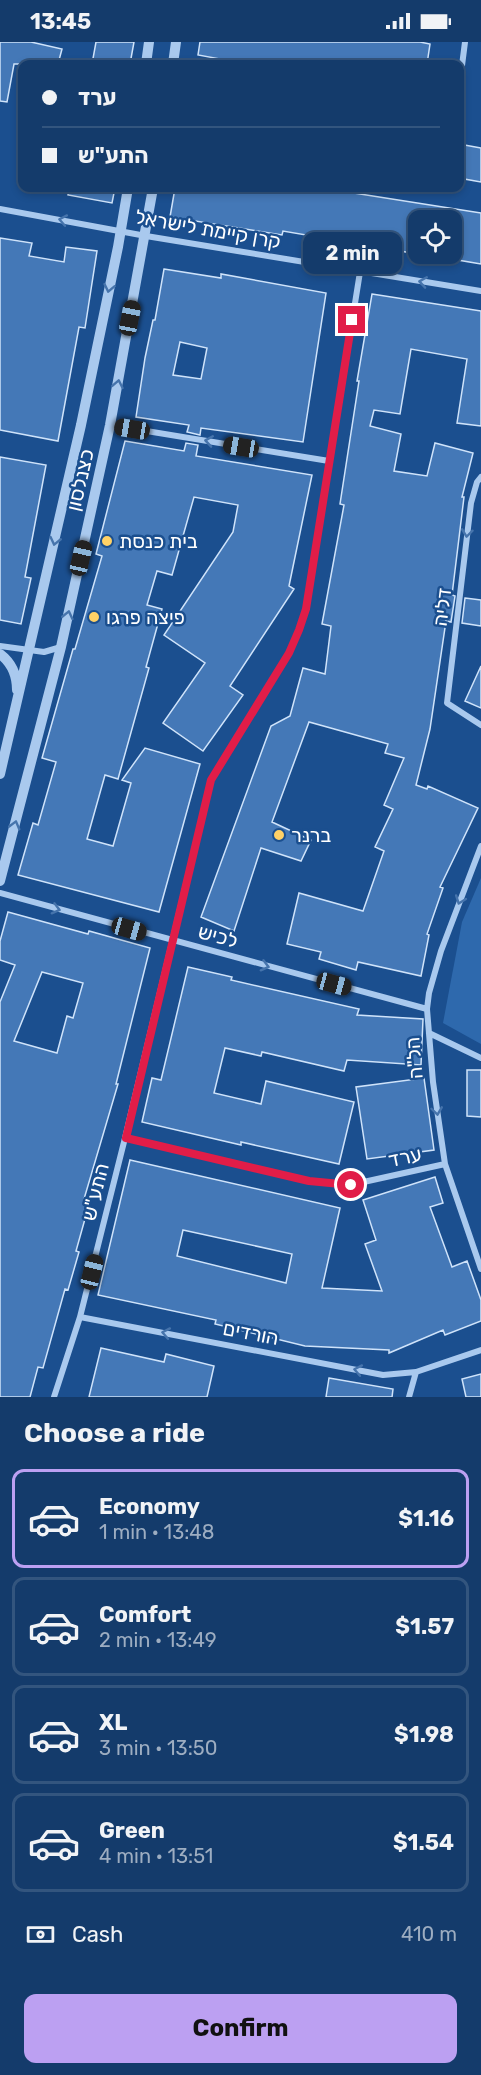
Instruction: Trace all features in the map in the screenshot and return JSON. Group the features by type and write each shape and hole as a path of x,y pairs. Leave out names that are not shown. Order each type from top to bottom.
{"street":[{"path":"147,60 149,42"},
{"path":"174,60 176,42"},
{"path":"463,60 465,42"},
{"name":"כצנלסון","path":"0,774 81,425 127,192"},
{"name":"כצנלסון","path":"0,881 61,647 110,425 152,192"},
{"name":"קרן קיימת לישראל","path":"0,209 146,236 481,291"},
{"name":"התע\"ש","path":"54,1397 80,1317 126,1138 211,780 289,653 306,609 360,272"},
{"path":"110,425 329,461"},
{"name":"דליה","path":"481,477 477,482 471,503 447,703 481,725"},
{"path":"0,646 44,652 61,647"},
{"path":"0,654 10,663 15,673 18,701"},
{"name":"הל\"ה","path":"481,846 441,951 429,993 427,1009 433,1082 445,1164 481,1269"},
{"name":"לכיש","path":"0,893 427,1009"},
{"path":"429,1033 481,1058"},
{"name":"ערד","path":"126,1138 309,1181 351,1185 445,1164"},
{"name":"הורדים","path":"80,1317 383,1375 416,1372 481,1350"},
{"path":"409,1397 416,1372"}],"shaded area":[{"path":"481,878 481,1044 443,1023 462,922"}],"building":[{"path":"0,42 31,42 62,49 59,60 18,60 18,64 14,64 7,102 0,101"},
{"path":"96,42 134,42 131,60 93,60"},
{"path":"200,42 420,42 430,44 428,60 225,60 198,55"},
{"path":"464,145 481,148 481,182 464,179"},
{"path":"68,192 114,192 112,203 68,195"},
{"path":"174,192 347,192 462,210 408,210 408,252 283,231 282,235 170,217"},
{"path":"462,210 481,213 481,264 462,261"},
{"path":"0,238 32,243 29,256 64,262 66,247 97,251 85,328 79,327 58,441 0,430"},
{"path":"164,269 221,278 221,274 326,293 303,442 201,428 200,435 187,432 189,425 136,417 145,358 153,320 155,320","holes":["180,342 207,348 201,379 173,375"]},
{"path":"372,294 481,311 481,426 457,423 467,359 411,349 400,414 374,410 370,426 401,434 394,471 427,476 435,443 473,453 462,497 464,497 451,622 446,621 430,729 416,785 427,789 428,786 478,808 440,887 443,888 427,934 429,935 421,976 358,962 356,970 319,959 321,952 287,944 299,893 363,911 384,851 375,847 393,809 384,805 404,758 385,753 388,744 309,722 272,822 311,840 301,861 261,848 234,931 201,917 271,726 290,716 303,668 325,674 331,626 322,624 344,505 340,504"},
{"path":"125,441 184,451 186,443 198,445 196,456 312,475 289,586 294,589 230,686 243,695 203,751 163,723 205,663 164,635 233,532 238,505 194,497 172,575 157,571 147,605 162,609 146,667 149,668 118,779 105,775 87,839 113,846 131,783 122,780 145,748 200,764 159,912 18,875 33,823 38,825 56,762 42,758 102,556 96,554"},
{"path":"0,457 46,465 25,577 31,578 21,624 0,620"},
{"path":"465,598 481,600 481,626 462,623"},
{"path":"481,666 481,708 465,701"},
{"path":"8,912 150,948 116,1084 118,1084 84,1199 90,1201 76,1251 79,1252 68,1290 65,1289 43,1368 38,1367 30,1397 0,1397 0,1002 15,965 0,960 0,941","holes":["42,972 83,983 73,1018 67,1016 57,1053 14,1041"]},
{"path":"188,967 232,977 231,980 359,1009 357,1015 423,1019 421,1065 347,1060 344,1071 262,1052 261,1056 225,1048 214,1093 261,1104 266,1081 354,1102 339,1164 241,1142 241,1145 142,1122 152,1078 161,1080"},
{"path":"467,1070 481,1070 481,1117 467,1116"},
{"path":"424,1078 434,1150 367,1159 356,1087"},
{"path":"130,1160 340,1208 322,1288 382,1291 365,1244 376,1240 363,1200 435,1177 443,1203 430,1207 452,1267 467,1261 481,1300 481,1321 445,1335 443,1330 389,1353 389,1350 305,1346 215,1324 216,1320 98,1295","holes":["183,1230 292,1254 286,1283 177,1256"]},
{"path":"101,1348 164,1362 166,1354 214,1366 207,1397 89,1397"},
{"path":"481,1374 481,1397 466,1397 462,1379"},
{"path":"329,1378 393,1389 392,1397 326,1397"}],"place":[{"name":"בית כנסת","path":"107,541"},
{"name":"פיצה פרגו","path":"94,617"},
{"name":"ברנר","path":"279,835"}],"route":[{"path":"351,1185 309,1181 126,1138 211,780 289,653 306,609 352,320"}]}
